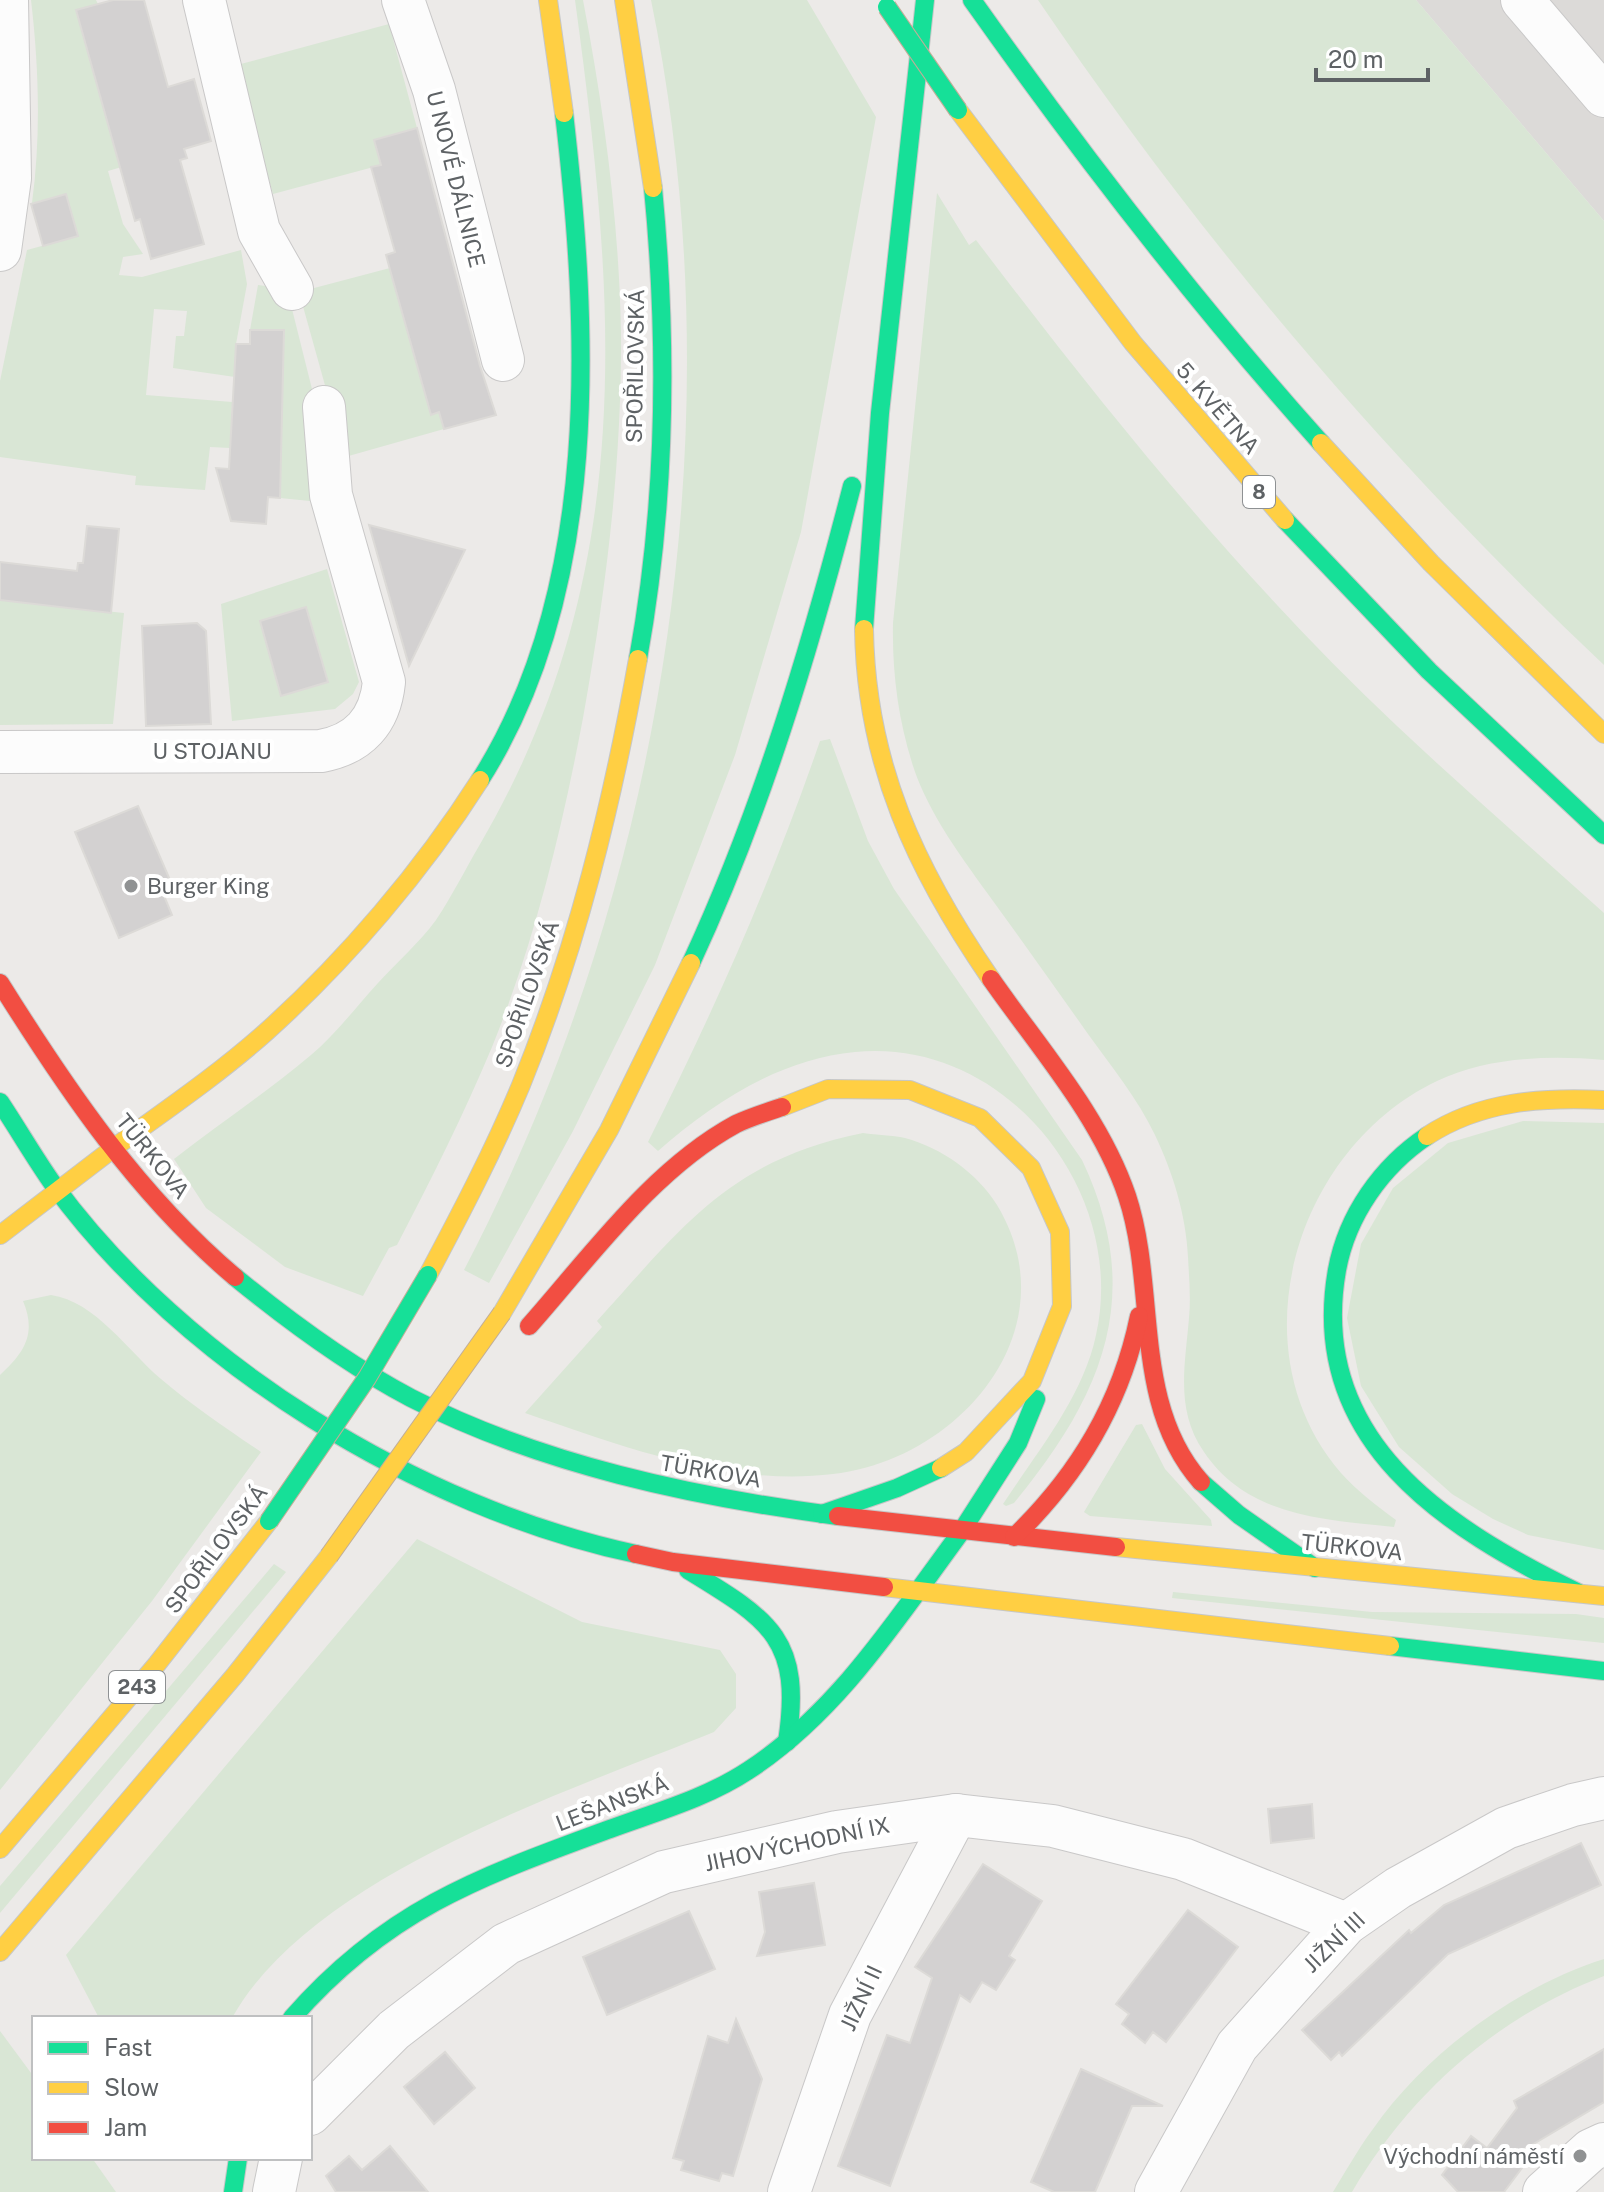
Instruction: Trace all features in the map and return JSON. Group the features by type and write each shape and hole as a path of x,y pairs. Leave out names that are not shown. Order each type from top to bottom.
{"main road":[{"path":"0,1235 244,1050 326,973 442,833 494,755 518,705 560,566 578,429 577,263 548,0"},
{"name":"SPOŘILOVSKÁ","path":"0,1849 157,1664 269,1521 367,1378 428,1275 497,1140 550,1010 607,819 635,673 658,469 661,316 651,168 624,0"},
{"path":"925,0 904,206 888,316 862,645 875,743 887,780 937,894 1112,1157 1129,1199 1160,1407 1181,1456 1217,1496 1315,1568"},
{"path":"972,0 1138,229 1308,433 1411,545 1604,734"},
{"name":"5. KVĚTNA","path":"885,4 958,110 1149,363 1291,527 1432,674 1604,835"},
{"path":"0,1952 235,1675 403,1457 502,1313 624,1101 711,913 791,700 837,549 888,316"},
{"name":"TÜRKOVA","path":"0,983 61,1078 162,1207 225,1269 326,1344 407,1396 501,1436 631,1479 822,1514 961,1532 1604,1596"},
{"path":"524,1331 667,1176 738,1124 806,1094 864,1084 894,1086 954,1104 1004,1135 1024,1155 1051,1198 1061,1234 1064,1279 1052,1339 1031,1383 1015,1406 964,1453 918,1479 822,1514"},
{"path":"1579,1593 1534,1572 1451,1520 1375,1448 1358,1422 1340,1379 1331,1334 1331,1303 1334,1273 1355,1216 1390,1166 1414,1144 1441,1126 1488,1107 1556,1099 1604,1100"},
{"path":"0,1102 61,1191 108,1251 205,1343 374,1456 454,1496 553,1536 631,1556 673,1562 1604,1671"},
{"path":"986,1552 1014,1537 1040,1513 1075,1469 1121,1386 1136,1335 1141,1270"},
{"name":"LEŠANSKÁ","path":"294,2016 314,1989 401,1917 469,1882 704,1794 748,1771 787,1742 818,1714 869,1657 961,1532 1018,1443 1045,1375 1052,1339"},
{"path":"403,1457 477,1380"},
{"path":"673,1562 754,1609 772,1628 794,1679 795,1696 787,1742"},
{"path":"917,1590 958,1567"},
{"path":"233,2192 238,2160"}],"street":[{"path":"0,250 10,178 7,0"},
{"path":"204,0 259,231 292,289"},
{"name":"U NOVÉ DÁLNICE","path":"403,0 434,90 503,360"},
{"path":"1522,0 1604,96"},
{"name":"U STOJANU","path":"0,752 321,751 345,744 366,729 379,707 384,682 331,495 324,407"},
{"name":"JIŽNÍ III","path":"1156,2192 1237,2046 1346,1924 1398,1888 1506,1828 1604,1798"},
{"name":"JIHOVÝCHODNÍ IX","path":"312,2112 394,2030 506,1944 664,1872 837,1832 956,1815 1053,1826 1183,1859 1346,1924"},
{"name":"JIŽNÍ II","path":"789,2192 850,2015 956,1815"},
{"path":"1544,2192 1591,2150 1604,2144"},
{"path":"274,2192 281,2160"}],"shaded area":[{"path":"1416,0 1604,0 1604,221"}],"green space":[{"path":"31,0 96,0 98,4 77,11 116,154 125,166 108,171 123,224 143,254 123,257 119,275 142,277 241,250 247,284 236,344 235,377 173,368 176,336 184,336 187,311 154,309 146,395 232,402 230,448 210,447 205,490 135,485 136,476 0,457 0,381 27,250 78,236 66,194 32,203 38,102"},
{"path":"575,0 583,0 604,124 614,207 621,333 615,478 591,670 556,843 534,926 507,1007 435,1171 397,1245 389,1248 363,1296 285,1267 206,1208 174,1159 320,1047 436,920 479,846 531,743 568,640 591,537 603,433 605,328 600,221"},
{"path":"651,0 807,0 876,117 801,532 735,755 655,965 573,1131 489,1283 464,1270 533,1123 590,970 634,812 665,651 683,487 687,324 676,161"},
{"path":"1038,0 1416,0 1604,221 1604,665 1449,510 1303,348 1166,178"},
{"path":"389,24 417,128 374,140 381,165 273,194 237,65"},
{"path":"937,193 969,245 976,240 1176,492 1284,612 1397,726 1604,913 1604,1060 1540,1058 1476,1067 1437,1081 1388,1112 1347,1153 1316,1202 1296,1256 1287,1312 1291,1369 1309,1423 1341,1473 1396,1520 1394,1527 1314,1517 1265,1502 1242,1490 1222,1474 1204,1452 1195,1436 1185,1404 1184,1370 1190,1303 1187,1241 1178,1194 1162,1149 1132,1096 948,836 928,802 913,766 897,695 893,623"},
{"path":"390,268 393,282 403,280 432,414 439,412 444,429 345,457 299,292"},
{"path":"258,285 287,289 317,409 310,501 280,498 284,331 250,330"},
{"path":"327,569 359,682 353,694 335,709 232,721 221,604","holes":["306,607 328,682 281,696 260,621"]},
{"path":"0,600 124,613 113,724 0,725"},
{"path":"830,739 868,841 894,889 1082,1160 1101,1209 1111,1255 1112,1299 1105,1342 1092,1383 1045,1463 1014,1503 1006,1506 1003,1504 1070,1402 1090,1358 1096,1335 1101,1281 1093,1228 1074,1179 1044,1134 1006,1097 961,1070 910,1054 855,1052 827,1056 774,1073 725,1100 658,1151 648,1142 741,944 820,741"},
{"path":"1523,1121 1604,1123 1604,1550 1528,1535 1493,1519 1452,1494 1399,1447 1361,1386 1347,1318 1361,1244 1393,1188 1448,1143"},
{"path":"863,1133 919,1142 969,1172 997,1205 1017,1252 1021,1297 1011,1341 990,1381 960,1415 922,1444 879,1464 833,1474 794,1476 754,1475 676,1461 525,1413 602,1327 597,1321 684,1226 713,1201 743,1179 778,1160 817,1145"},
{"path":"51,1295 67,1299 97,1317 173,1389 261,1452 152,1601 0,1790 0,1375 16,1359 26,1342 29,1323 23,1301"},
{"path":"1142,1424 1165,1469 1211,1520 1212,1526 1090,1516 1084,1512 1136,1425"},
{"path":"417,1539 582,1622 720,1650 736,1674 736,1708 714,1732 518,1811 381,1880 320,1921 270,1967 233,2016 98,2016 66,1955"},
{"path":"274,1564 286,1572 0,1913 0,1886"},
{"path":"1173,1592 1372,1612 1576,1614 1604,1618 1604,1643 1172,1598"},
{"path":"1604,1959 1604,1976 1528,2013 1460,2062 1401,2122 1352,2192 1333,2192 1362,2144 1395,2101 1446,2049 1506,2005 1571,1971"},
{"path":"0,2031 32,2074 32,2160 93,2160 116,2192 0,2192"}],"building":[{"path":"113,0 144,0 168,87 194,79 211,141 184,149 187,158 180,160 204,244 151,259 140,219 135,221 76,10"},
{"path":"417,128 480,366 496,415 444,429 439,412 431,415 392,277 386,255 395,252 371,167 381,165 374,140"},
{"path":"66,194 78,236 43,246 31,204"},
{"path":"250,330 284,330 280,498 268,497 266,524 231,521 216,468 229,469 236,344 250,344"},
{"path":"369,525 465,550 409,666"},
{"path":"87,526 119,529 111,613 0,600 0,562 77,571 78,563 83,563"},
{"path":"306,607 328,682 281,696 260,621"},
{"path":"197,623 206,631 211,724 146,726 142,626"},
{"path":"138,806 173,887 162,891 172,915 119,938 75,832"},
{"path":"1312,1804 1314,1838 1271,1843 1268,1809"},
{"path":"1581,1843 1601,1885 1448,1954 1342,2056 1339,2052 1331,2060 1302,2030 1409,1930 1411,1933 1444,1905"},
{"path":"983,1864 1042,1901 1009,1956 1015,1960 996,1990 982,1982 970,2002 960,1995 890,2186 838,2166 887,2035 910,2043 932,1978 915,1967"},
{"path":"814,1883 825,1945 757,1956 765,1932 759,1892"},
{"path":"1188,1910 1238,1947 1166,2042 1153,2032 1145,2043 1122,2024 1129,2014 1116,2004"},
{"path":"689,1911 715,1969 607,2015 583,1957"},
{"path":"736,2019 762,2079 733,2176 722,2173 719,2181 681,2170 684,2161 673,2158 708,2036 728,2043"},
{"path":"1604,2049 1604,2102 1515,2155 1525,2164 1504,2192 1458,2192 1442,2175 1471,2136 1487,2148 1517,2108 1514,2101"},
{"path":"445,2052 475,2088 434,2124 404,2087"},
{"path":"1081,2069 1163,2106 1132,2106 1095,2192 1054,2192 1031,2182"},
{"path":"390,2146 428,2192 336,2192 326,2176 349,2156 362,2170"}],"traffic: fast":[{"path":"864,629 880,413 925,0"},
{"path":"972,0 1140,226 1321,443"},
{"path":"887,7 958,110"},
{"path":"480,780 520,705 548,625 567,542 577,456 581,368 579,281 564,113"},
{"path":"638,659 654,542 662,424 661,306 653,188"},
{"path":"691,963 762,788 819,608 852,486"},
{"path":"1285,520 1429,671 1604,835"},
{"path":"0,1102 53,1184 107,1250 169,1311 238,1368 313,1419 391,1464 472,1502 554,1532 636,1554"},
{"path":"1427,1136 1381,1177 1358,1211 1342,1250 1337,1270 1333,1330 1343,1383 1365,1430 1396,1471 1436,1507 1480,1539 1579,1593"},
{"path":"269,1521 367,1378 428,1275"},
{"path":"235,1277 365,1372 461,1422 566,1460 620,1475 729,1499 838,1516"},
{"path":"961,1532 1018,1443 1036,1399"},
{"path":"822,1514 897,1488 941,1468"},
{"path":"1201,1482 1239,1515 1315,1568"},
{"path":"294,2016 327,1981 363,1950 399,1923 437,1901 518,1864 699,1796 749,1770 811,1720 839,1691 890,1629 961,1532"},
{"path":"688,1570 740,1603 760,1619 774,1636 784,1655 790,1679 787,1742"},
{"path":"1390,1646 1604,1671"},
{"path":"233,2192 238,2160"}],"traffic: slow":[{"path":"548,0 564,113"},
{"path":"624,0 653,188"},
{"path":"958,110 1133,343 1285,520"},
{"path":"1321,443 1431,563 1604,734"},
{"path":"864,629 874,725 900,814 940,897 991,979"},
{"path":"428,1275 511,1109 559,981 591,875 617,768 638,659"},
{"path":"115,1147 248,1047 325,975 408,881 480,780"},
{"path":"502,1313 609,1130 691,963"},
{"path":"782,1107 828,1089 910,1090 980,1118 1031,1168 1060,1232 1062,1306 1032,1381 966,1452 941,1468"},
{"path":"1427,1136 1447,1124 1490,1108 1558,1099 1604,1100"},
{"path":"0,1235 115,1147"},
{"path":"329,1556 502,1313"},
{"path":"0,1849 157,1664 269,1521"},
{"path":"1116,1547 1604,1596"},
{"path":"0,1952 235,1675 329,1556"},
{"path":"884,1587 1390,1646"}],"traffic: jam":[{"path":"991,979 1085,1110 1115,1167 1127,1196 1136,1232 1149,1344 1164,1417 1179,1451 1201,1482"},
{"path":"0,983 51,1063 106,1139 167,1212 235,1277"},
{"path":"529,1326 600,1243 677,1165 736,1124 782,1107"},
{"path":"1014,1537 1058,1489 1094,1436 1121,1379 1139,1316"},
{"path":"838,1516 1116,1547"},
{"path":"636,1554 673,1562 884,1587"}],"place":[{"name":"Burger King","path":"131,886"},
{"name":"Východní náměstí","path":"1580,2156"}]}
